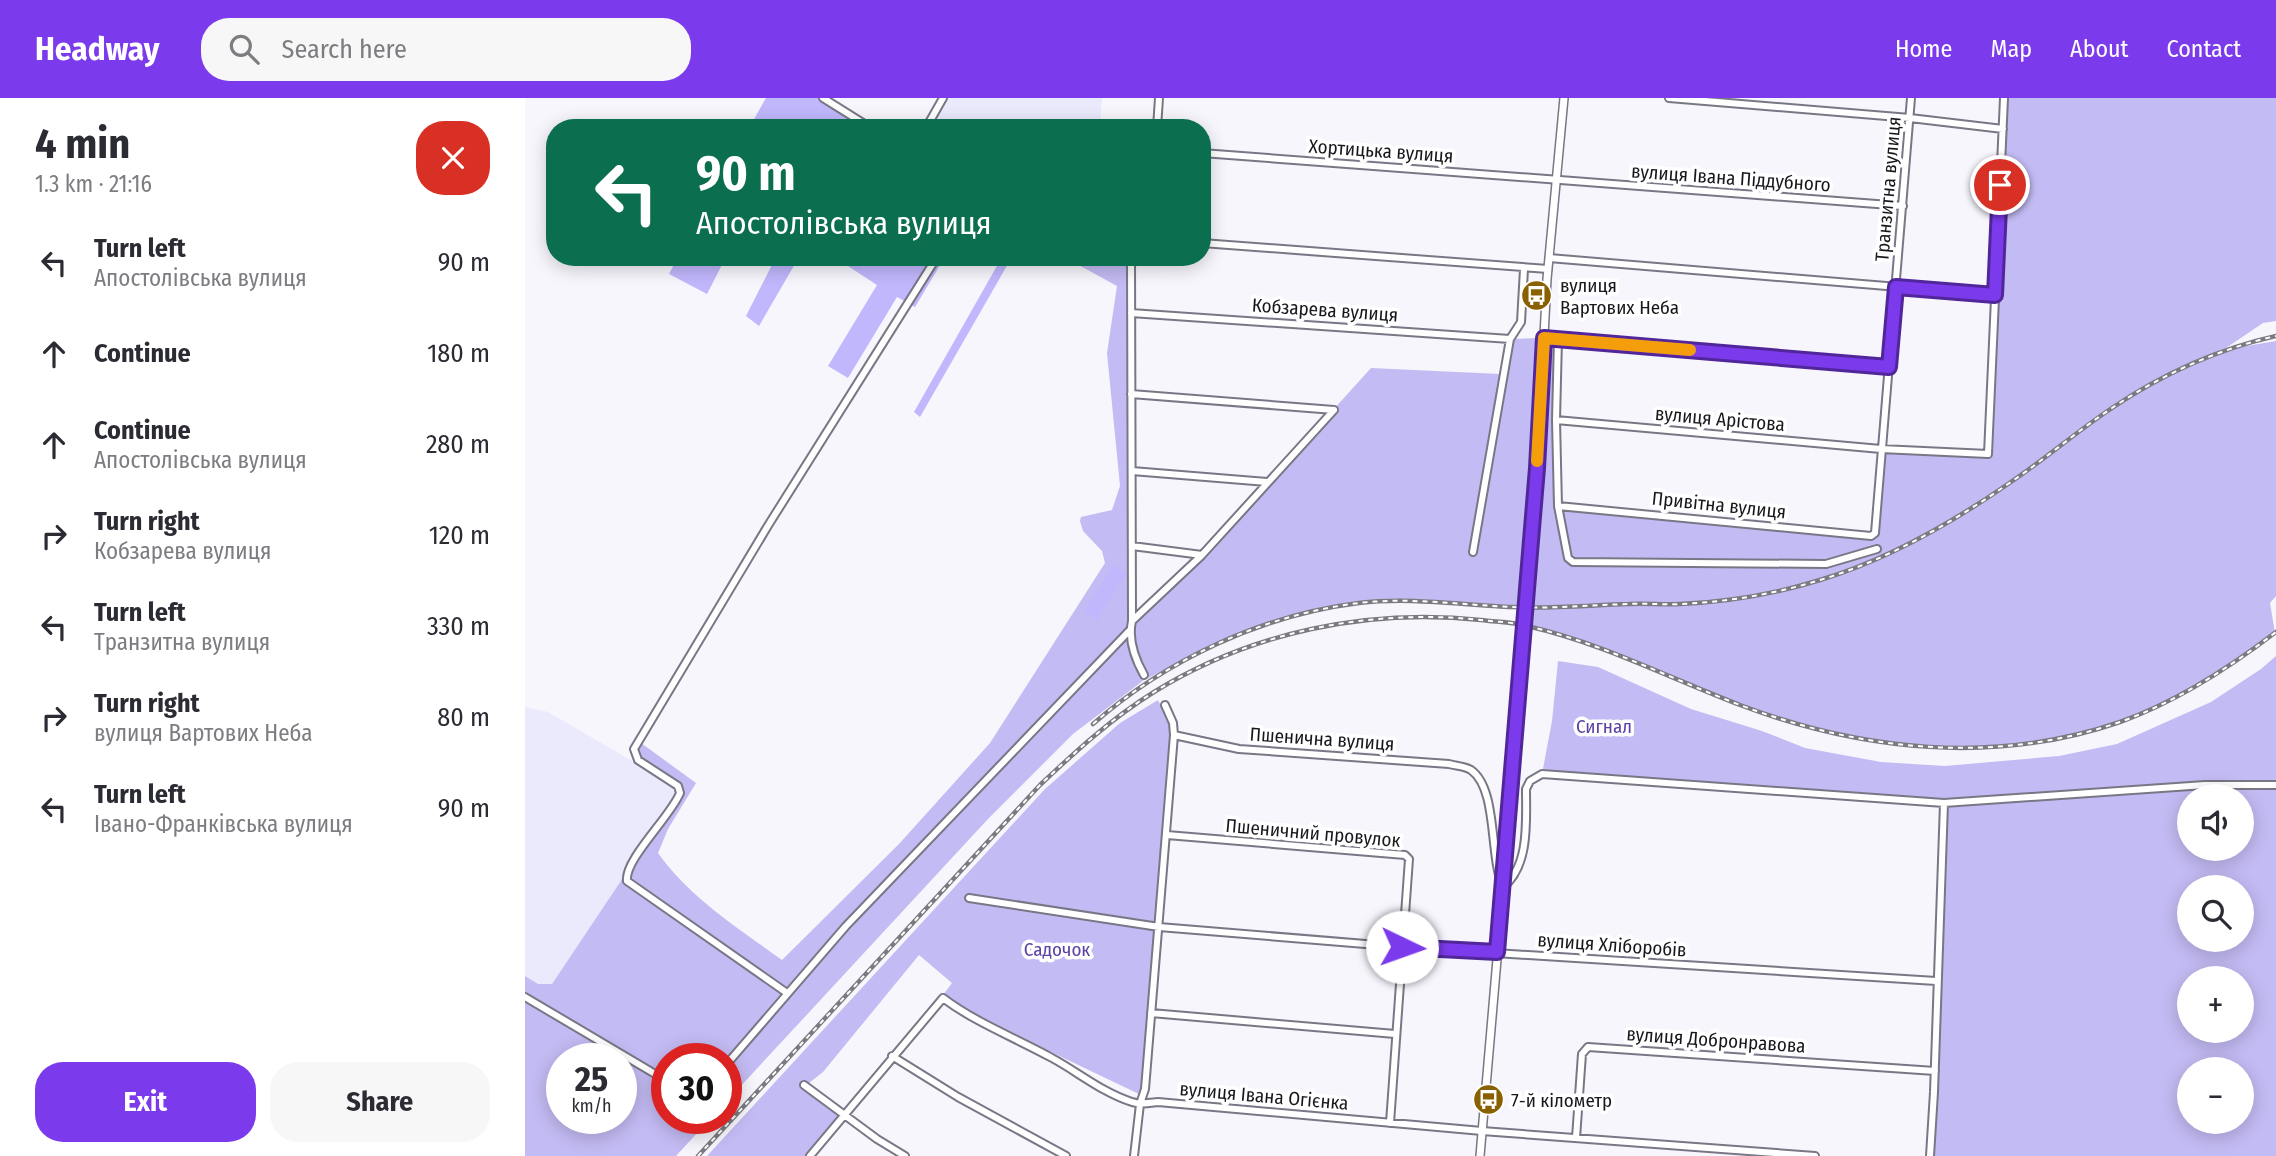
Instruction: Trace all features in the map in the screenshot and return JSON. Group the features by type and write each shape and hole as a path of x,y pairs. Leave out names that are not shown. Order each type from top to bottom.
{"street":[{"path":"824,98 857,119"},
{"path":"931,119 943,98"},
{"path":"1158,119 1159,98"},
{"path":"1480,1156 1514,763 1537,468 1547,279 1564,98"},
{"path":"1669,98 1910,118 2003,129"},
{"name":"Транзитна вулиця","path":"1875,533 1911,98"},
{"path":"1549,258 1995,295 2004,98"},
{"name":"Хортицька вулиця","path":"1211,154 1557,181"},
{"name":"вулиця Івана Піддубного","path":"1557,181 1903,206"},
{"path":"1211,244 1548,270"},
{"path":"787,993 627,881 628,867 681,793 678,786 638,760 633,749 769,524 931,266"},
{"path":"1131,266 1130,630 1134,650 1144,675"},
{"path":"1473,552 1512,336 1523,313 1524,268"},
{"name":"вулиця Арістова","path":"1556,420 1881,449 1988,454 1995,295"},
{"name":"Кобзарева вулиця","path":"1131,313 1512,336"},
{"path":"1544,338 1889,367"},
{"path":"1557,339 1558,506 1568,558 1573,562 1826,564 1877,549"},
{"path":"1131,394 1334,410 1202,555 1132,621"},
{"path":"1132,471 1267,482"},
{"name":"Привітна вулиця","path":"1558,506 1871,536 1875,533"},
{"path":"1132,546 1202,555"},
{"path":"742,1046 846,926 1130,630"},
{"path":"1133,1156 1140,1104 1146,1089 1167,835 1174,735 1173,723 1165,705"},
{"name":"Пшенична вулиця","path":"1174,735 1239,749 1450,764 1469,769 1479,778 1485,790 1496,870 1503,887"},
{"path":"1503,887 1513,879 1518,870 1522,852 1526,789 1530,781 1542,774 1944,803 2205,785 2276,785"},
{"path":"1930,1156 1944,803"},
{"name":"Пшеничний провулок","path":"1167,835 1405,855 1410,865 1402,947"},
{"name":"вулиця Хліборобів","path":"969,898 1159,927 1402,947 1936,982"},
{"path":"1390,1122 1402,947"},
{"path":"525,997 651,1072"},
{"name":"вулиця Івана Огієнка","path":"810,1156 943,998 959,1010 1053,1059 1094,1084 1140,1104 1158,1102 1482,1131 1815,1156"},
{"path":"1151,1013 1395,1034"},
{"name":"вулиця Добронравова","path":"1576,1138 1582,1054 1588,1047 1935,1071"},
{"path":"892,1056 958,1097 1066,1156"},
{"path":"804,1085 905,1156"}],"shaded area":[{"path":"766,98 823,98 857,119 754,119"},
{"path":"943,98 1102,98 1101,119 931,119"},
{"path":"673,266 721,266 707,294 669,274"},
{"path":"771,266 794,266 759,326 746,316"},
{"path":"848,266 940,266 915,307 897,297 848,378 828,366 877,285"},
{"path":"997,266 1007,266 920,417 914,412"},
{"path":"1114,565 1127,573 1097,620 1084,611"},
{"path":"525,707 548,712 677,787 677,797 552,984 538,985 525,976"}],"green space":[{"path":"2005,98 2276,98 2276,321 2263,323 2223,350 2276,341 2276,596 2270,603 2275,633 2223,671 2161,704 2087,732 2008,746 1925,747 1846,737 1781,721 1591,644 1525,625 1526,607 1404,601 1359,603 1269,624 1226,640 1144,680 1073,734 988,819 742,1085 742,1043 651,1043 651,1134 696,1134 676,1156 525,1156 525,976 538,984 552,984 677,797 677,787 633,763 641,743 696,783 668,829 658,853 700,898 782,960 899,844 990,743 1105,563 1102,551 1083,531 1080,521 1081,517 1112,510 1120,486 1107,353 1117,286 1080,266 1131,266 1132,620 1202,555 1371,368 1500,374 1510,339 1544,338 1558,347 1559,506 1871,536 1875,533 1881,449 1988,454"},
{"name":"Сигнал","path":"2276,656 2276,1156 1930,1156 1943,803 1542,774 1552,721 1558,661 1598,667 1691,709 1762,731 1805,748 1881,762 1945,766 2059,756 2117,744 2211,702"},
{"name":"Садочок","path":"1158,700 1170,724 1172,738 1141,1095 961,1009 943,995 952,983 919,955 823,1072 804,1087 841,1116 806,1156 707,1156 727,1134 742,1134 742,1118 1045,789 1120,723"}],"railway":[{"path":"1093,724 1152,680 1217,644 1287,618 1323,609 1378,601 1527,607 1680,604 1751,597 1845,572 1894,551 1964,513 2099,417 2150,385 2191,364 2254,341 2276,336"},
{"path":"698,1156 1040,785 1067,760 1109,724 1154,692 1191,671 1270,640 1311,629 1396,618 1438,617 1516,624 1582,642 1786,721 1881,742 1977,748 2073,736 2141,714 2201,683 2276,632"}],"slow traffic":[{"path":"1537,461 1544,338 1690,350"}],"place":[{"name":"вулиця Вартових Неба","path":"1537,296"},
{"name":"7-й кілометр","path":"1488,1100"}],"route":[{"path":"1402,947 1497,952 1537,468 1544,338 1889,367 1896,287 1995,295 2000,185"}]}
